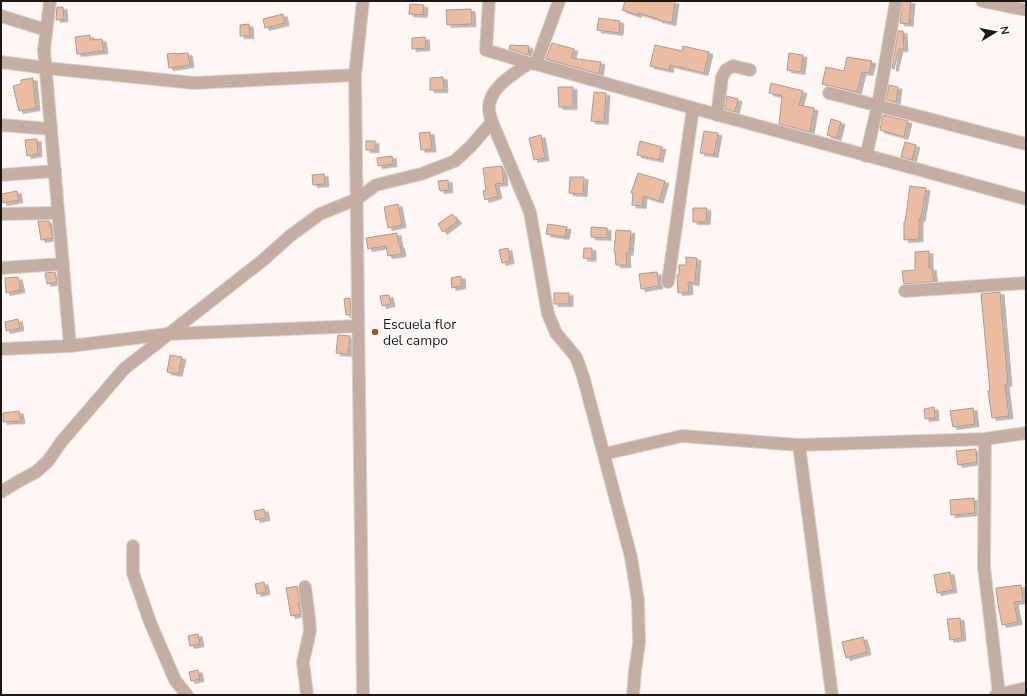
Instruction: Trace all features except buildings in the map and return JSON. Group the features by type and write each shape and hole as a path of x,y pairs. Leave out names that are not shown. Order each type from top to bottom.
{"street":[{"path":"50,1 44,50 70,346"},
{"path":"363,1 355,75 363,695"},
{"path":"489,1 486,50 717,115 1026,199"},
{"path":"559,1 533,64 499,86 491,98 489,108 492,122 530,212 548,314 556,333 576,357 583,376 631,557 638,602 639,643 633,695"},
{"path":"866,156 878,105 896,1"},
{"path":"982,1 1026,10"},
{"path":"1,16 46,30"},
{"path":"1,62 194,83 355,75"},
{"path":"717,115 722,77 726,70 734,66 750,70"},
{"path":"829,93 1026,144"},
{"path":"668,282 693,108"},
{"path":"1,492 19,480 36,472 48,461 62,441 124,369 262,261 290,236 320,214 357,199 376,185 421,174 455,161 471,146 492,122"},
{"path":"1,125 51,129"},
{"path":"1,175 55,171"},
{"path":"1,214 58,213"},
{"path":"1,268 63,264"},
{"path":"905,291 1026,283"},
{"path":"1,349 70,346 168,334 358,326"},
{"path":"604,454 682,436 799,444 985,439 1026,433"},
{"path":"985,439 984,567 997,695 1026,688"},
{"path":"799,444 832,695"},
{"path":"132,546 133,573 150,622 176,680 187,695"},
{"path":"305,587 310,631 303,662 307,695"}],"place":[{"name":"Escuela flor del campo","path":"375,332"}]}
